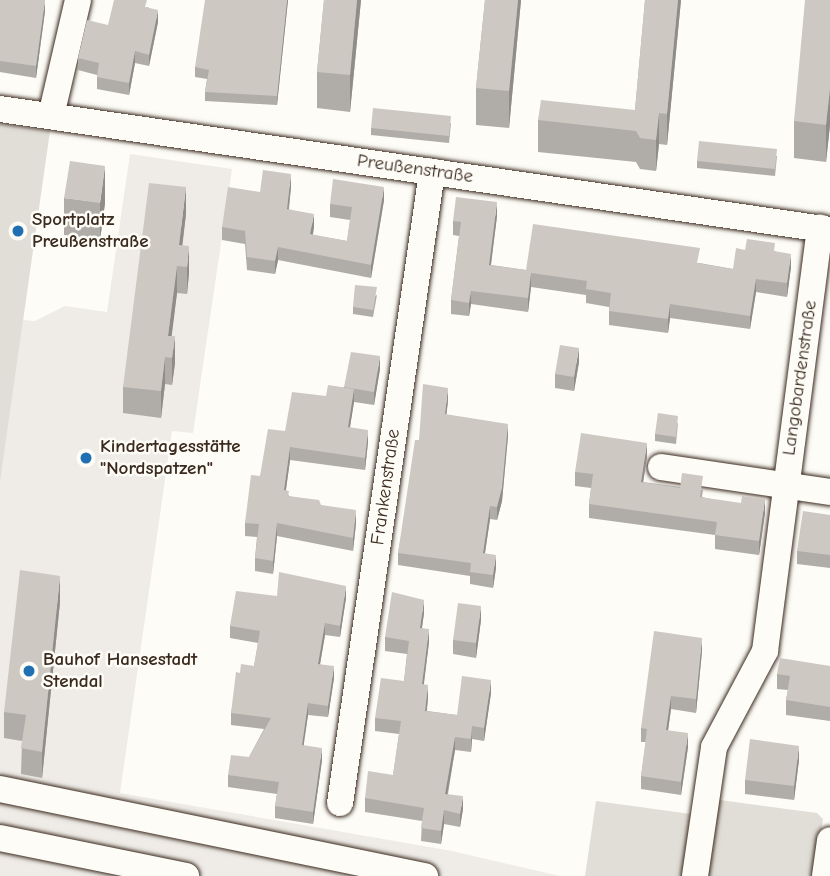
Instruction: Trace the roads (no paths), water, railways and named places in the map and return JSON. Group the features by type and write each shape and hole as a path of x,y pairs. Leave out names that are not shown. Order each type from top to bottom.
{"street":[{"path":"51,117 78,0"},
{"name":"Preußenstraße","path":"0,109 825,229"},
{"name":"Frankenstraße","path":"340,803 432,172"},
{"name":"Langobardenstraße","path":"695,876 710,760 765,651 786,485 825,229"},
{"path":"661,467 830,492"},
{"path":"0,789 425,876"},
{"path":"0,838 186,876"},
{"path":"825,876 830,840"}],"place":[{"name":"Sportplatz Preußenstraße","path":"18,231"},
{"name":"Kindertagesstätte \"Nordspatzen\"","path":"86,458"},
{"name":"Bauhof Hansestadt Stendal","path":"29,671"}]}
